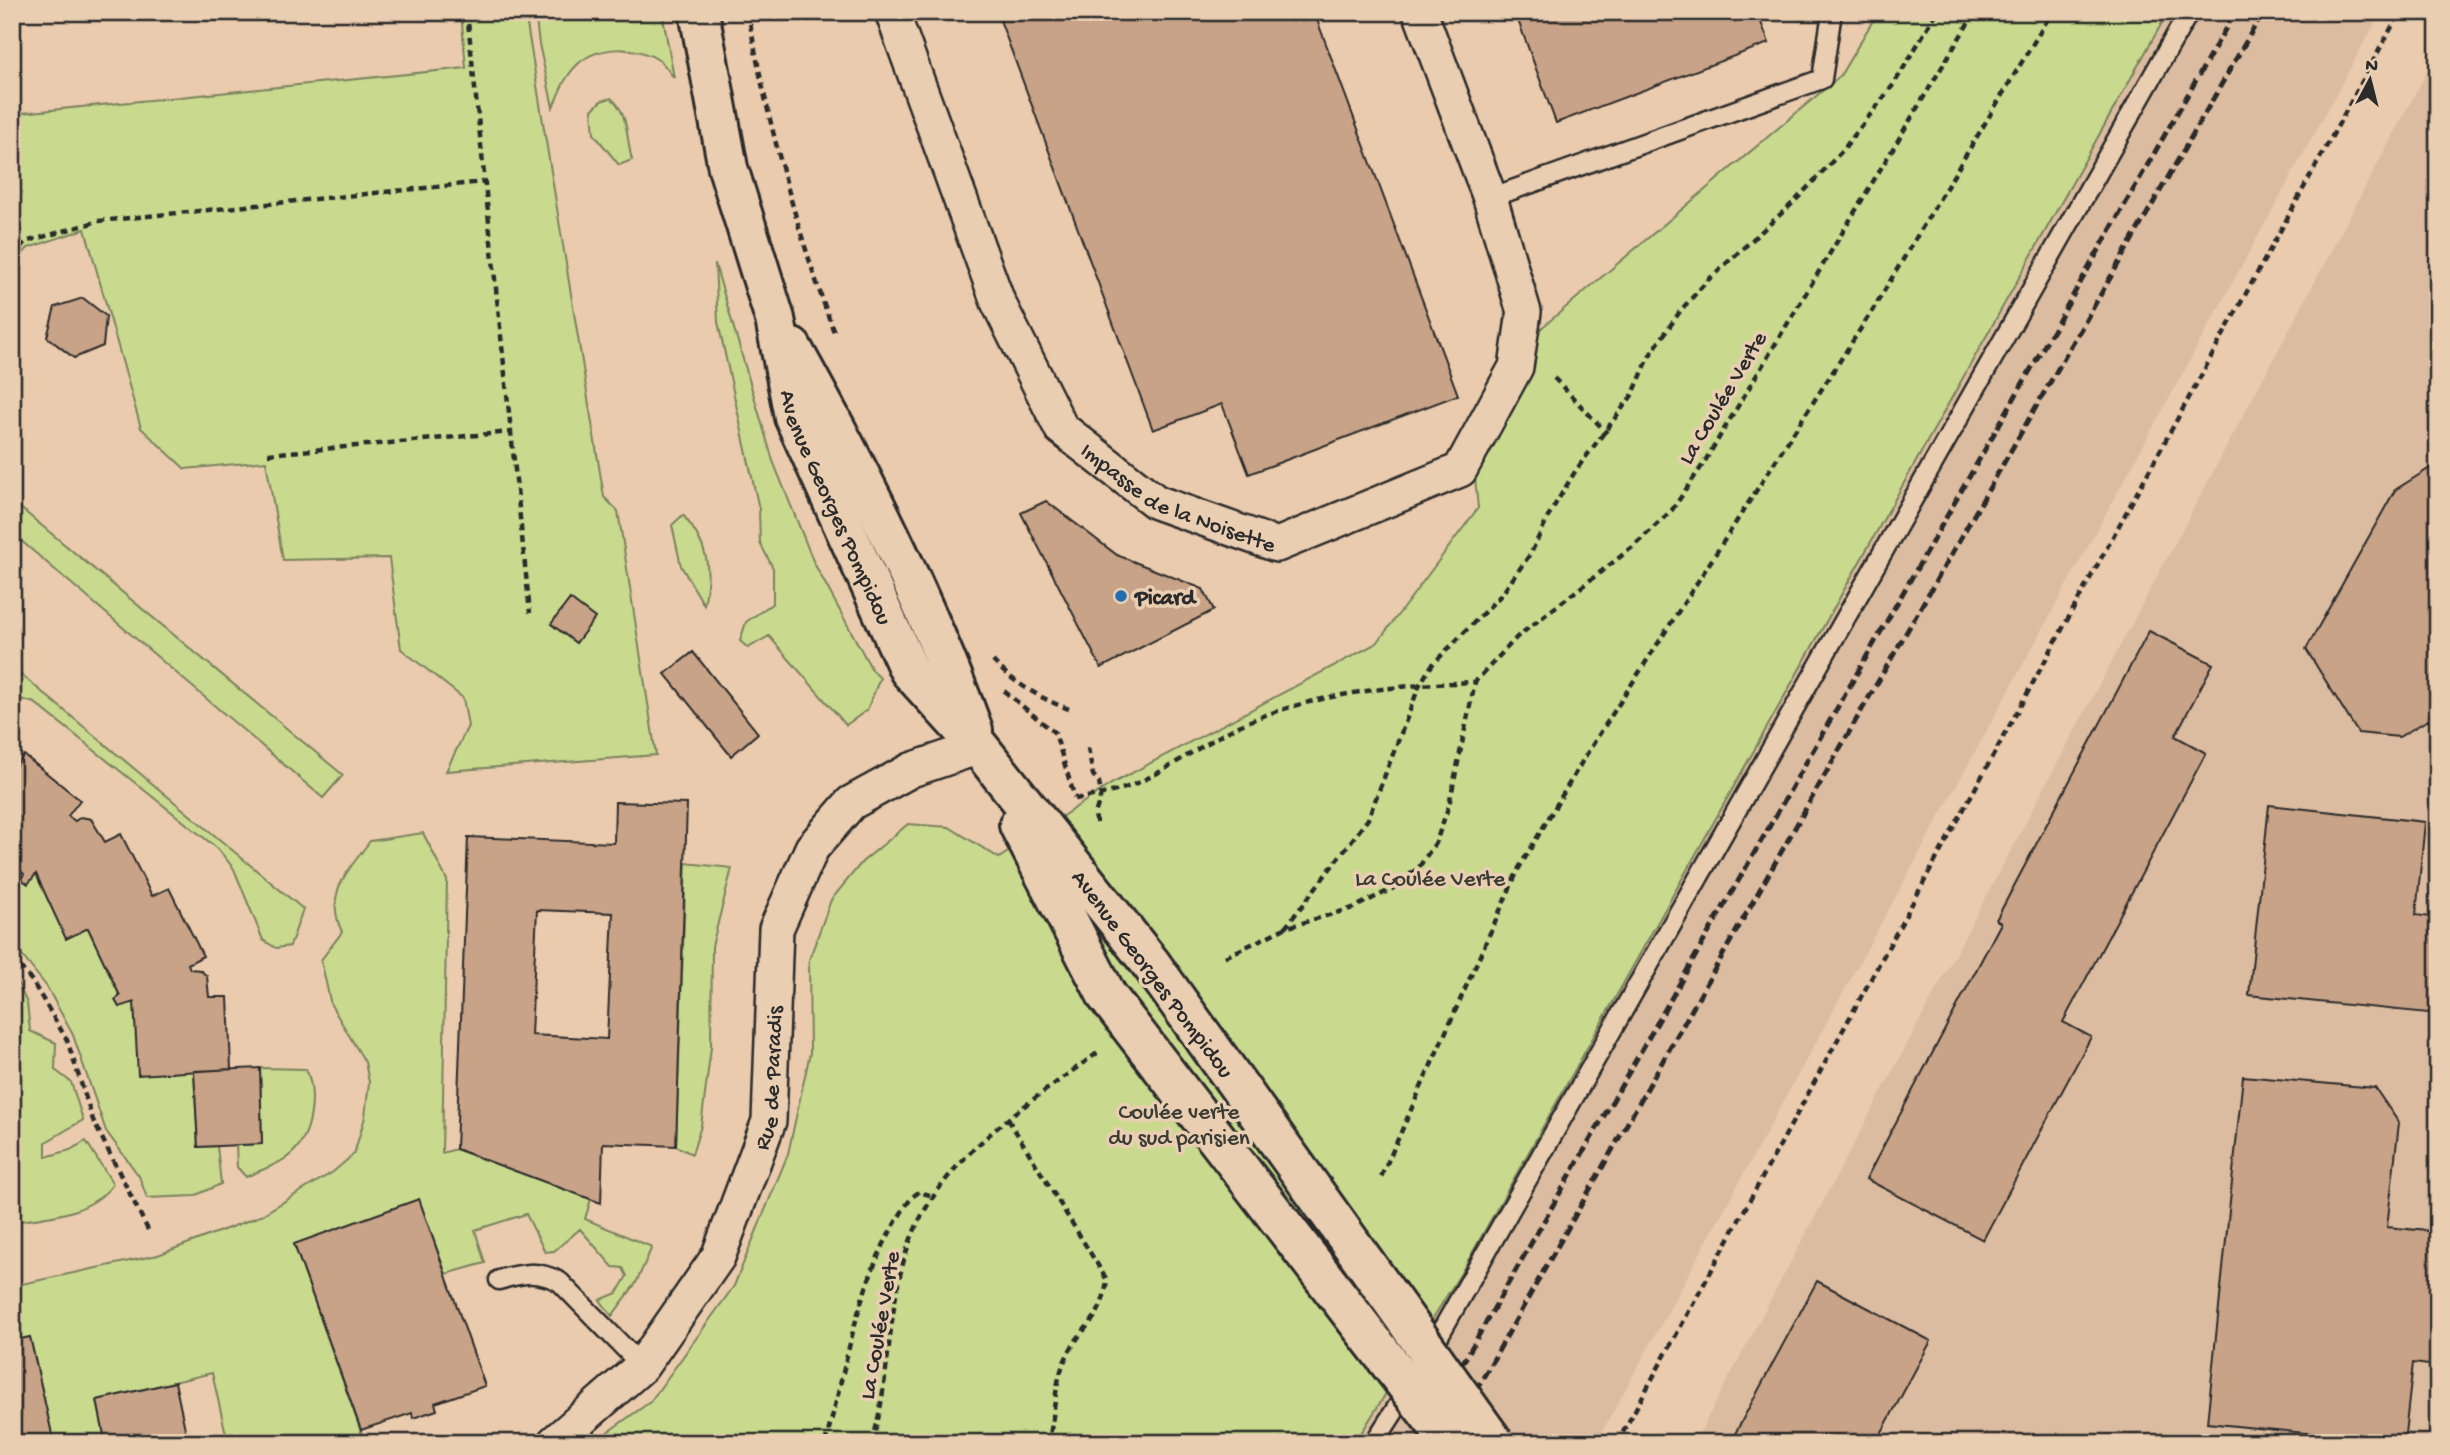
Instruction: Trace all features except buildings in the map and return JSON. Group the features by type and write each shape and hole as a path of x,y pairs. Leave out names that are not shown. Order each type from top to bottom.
{"main road":[{"name":"Avenue Georges Pompidou","path":"699,12 728,168 775,319 856,463 945,655 979,747 1107,996 1451,1443"},
{"name":"Avenue Georges Pompidou","path":"979,747 1152,964 1494,1443"}],"street":[{"name":"Impasse de la Noisette","path":"892,12 998,302 1061,428 1156,502 1278,545 1460,470 1516,367 1524,312 1490,198 1420,12"},
{"name":"Rue de Paradis","path":"554,1443 642,1366 718,1257 769,1121 776,929 812,848 851,803 911,770 979,747"}],"lane":[{"path":"1490,198 1822,79 1832,12"},
{"path":"1374,1443 1400,1404 2189,12"},
{"path":"499,1280 521,1273 544,1274 560,1282 642,1366"}],"path":[{"path":"467,12 530,613"},
{"path":"748,12 782,169 814,278 836,338"},
{"path":"1285,928 1368,819 1420,684 1432,665 1502,594 1531,553 1550,513 1576,470 1607,433 1633,394 1650,355 1681,310 1708,280 1794,202 1842,151 1894,84 1937,12"},
{"name":"La Coulée Verte","path":"1475,682 1517,636 1595,579 1672,509 1702,466 1975,12"},
{"path":"1381,1177 1518,869 1586,755 1872,311 2052,12"},
{"path":"1617,1443 2400,12"},
{"path":"12,257 25,242 99,221 484,182"},
{"path":"1516,367 1551,375 1607,433"},
{"path":"268,454 511,432"},
{"path":"987,650 1003,671 1015,680 1053,703 1069,709"},
{"path":"1075,799 1137,783 1210,739 1254,719 1352,692 1420,684 1475,682 1450,805 1436,842 1419,867 1392,889 1353,908 1285,928 1225,957"},
{"path":"1088,748 1093,775 1099,782 1101,794 1095,814 1097,834"},
{"path":"12,957 32,981 67,1040 93,1119 149,1232"},
{"name":"La Coulée Verte","path":"872,1443 888,1374 904,1259 918,1222 933,1196 969,1152 1008,1119 1106,1046"},
{"path":"1008,1119 1107,1280 1104,1303 1096,1319 1082,1330 1059,1376 1048,1443"},
{"path":"825,1443 854,1319 880,1248 912,1198 919,1192 933,1196"}],"shaded area":[{"path":"2168,12 2381,12 1596,1443 1355,1443 1461,1273"},
{"path":"2438,51 2438,1443 1694,1443"}],"green space":[{"path":"461,12 525,12 604,497 618,511 656,755 446,771 468,726 463,698 401,649 389,558 283,560 266,461 185,469 141,428 85,229 28,248 12,266 12,114 466,68"},
{"path":"535,12 662,12 674,78 662,63 651,56 629,50 607,50 586,58 573,69 553,107"},
{"name":"Coulée verte du sud parisien","path":"1878,12 2168,12 1461,1273 1355,1443 592,1443 650,1402 734,1286 788,1154 810,1053 809,960 831,900 862,862 908,824 949,827 999,858 1111,784 1377,643 1478,508 1475,478 1533,335 1840,76"},
{"path":"611,98 624,118 632,160 619,165 594,134 592,110 601,101"},
{"path":"715,264 773,461 814,563 872,670 880,678 867,710 846,725 769,636 748,648 740,641 746,622 773,603 773,568 760,543 759,509 718,322"},
{"path":"12,501 343,775 323,798 12,533"},
{"path":"683,515 698,536 706,557 708,579 704,605 681,566 672,525"},
{"path":"12,667 303,909 290,946 276,948 263,940 234,869 218,849 35,703 12,697"},
{"path":"423,833 447,880 442,1153 456,1149 591,1199 585,1219 652,1247 636,1283 612,1316 600,1300 617,1293 627,1276 623,1268 613,1267 580,1229 554,1251 545,1252 526,1214 475,1230 485,1263 446,1274 419,1199 294,1244 365,1443 228,1443 212,1373 97,1400 105,1440 54,1443 30,1337 12,1341 12,1286 158,1255 260,1216 333,1172 354,1154 365,1117 369,1082 365,1062 331,1005 321,960 342,932 336,905 341,884 370,841"},
{"path":"686,863 732,868 712,946 711,1047 701,1126 692,1154 676,1146"},
{"path":"12,864 24,874 22,879 28,883 36,874 66,938 88,928 120,996 115,1000 119,1007 134,1002 194,1071 198,1147 217,1146 221,1184 194,1196 147,1198 139,1176 106,1131 73,1035 47,987 12,943"},
{"path":"12,971 27,1003 30,1031 56,1043 55,1070 71,1082 83,1120 46,1142 46,1157 70,1150 86,1141 113,1184 93,1202 67,1213 12,1222"},
{"path":"260,1068 306,1069 311,1090 311,1114 304,1137 286,1159 246,1177 237,1167 236,1145 262,1144"}],"railway":[{"path":"1417,1443 2235,12"},
{"path":"1446,1443 1864,706 2263,12"}],"place":[{"name":"Picard","path":"1121,596"}]}
